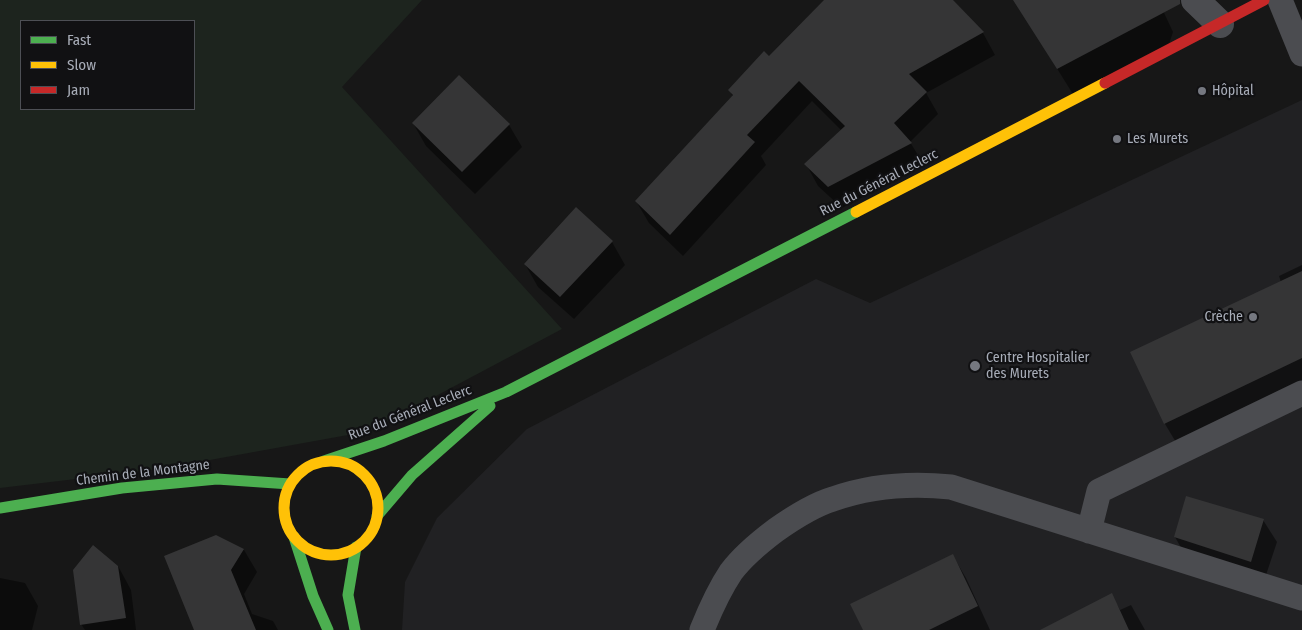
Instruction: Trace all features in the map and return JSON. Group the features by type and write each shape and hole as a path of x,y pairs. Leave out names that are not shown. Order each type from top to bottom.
{"main road":[{"name":"Rue du Général Leclerc","path":"324,462 384,441 506,392 1264,0"},
{"name":"Rue du Général Leclerc","path":"377,516 412,475 506,392"},
{"path":"294,537 316,553 330,555 356,548 366,539 373,528 377,516 377,502 373,487 364,475 352,467 339,462 324,462 310,466 299,474 290,484 285,497 284,511 287,525 294,537 313,596 328,630"},
{"name":"Chemin de la Montagne","path":"0,508 122,488 217,479 290,484"},
{"path":"355,630 348,595 356,548"}],"street":[{"path":"1195,0 1220,24"}],"lane":[{"path":"1280,0 1302,54"},
{"path":"1089,531 1099,491 1302,393"},
{"path":"702,630 715,600 732,571 760,542 791,520 833,499 880,488 922,484 950,487 1302,598"}],"shaded area":[{"path":"0,0 422,0 342,87 562,329 370,431 160,469 0,488"},
{"name":"Centre Hospitalier des Murets","path":"1302,100 1302,630 402,630 405,582 437,518 527,429 816,279 870,303"}],"building":[{"path":"824,0 953,0 984,32 909,74 927,92 894,123 912,143 828,187 804,164 845,126 799,81 747,135 755,142 670,235 635,201 733,95 728,90 764,51 769,56"},
{"path":"1013,0 1180,0 1180,4 1057,69"},
{"path":"459,75 510,124 462,172 412,123"},
{"path":"576,207 613,241 560,297 524,264"},
{"name":"Crèche","path":"1302,271 1302,358 1164,424 1130,352"},
{"path":"1186,496 1264,519 1251,562 1174,537"},
{"path":"216,535 244,549 231,570 256,630 194,630 164,556"},
{"path":"93,545 118,566 126,618 80,625 73,570"},
{"path":"953,554 978,606 929,630 863,630 850,604"},
{"path":"1112,593 1129,630 1040,630"}],"traffic: fast":[{"path":"324,461 384,441 506,392 856,212"},
{"path":"377,516 412,475 490,406"},
{"path":"0,508 122,488 217,479 290,484"},
{"path":"294,537 313,596 328,630"},
{"path":"355,630 348,595 356,547"}],"traffic: slow":[{"path":"856,212 1105,83"},
{"path":"331,461 349,465 364,475 374,490 378,508 374,526 364,541 349,551 331,555 313,551 298,541 288,526 284,508 288,490 298,475 313,465 331,461"}],"traffic: jam":[{"path":"1105,83 1264,0"}],"place":[{"name":"Hôpital","path":"1202,91"},
{"name":"Les Murets","path":"1117,139"},
{"name":"Crèche","path":"1253,317"},
{"name":"Centre Hospitalier des Murets","path":"975,366"}]}
